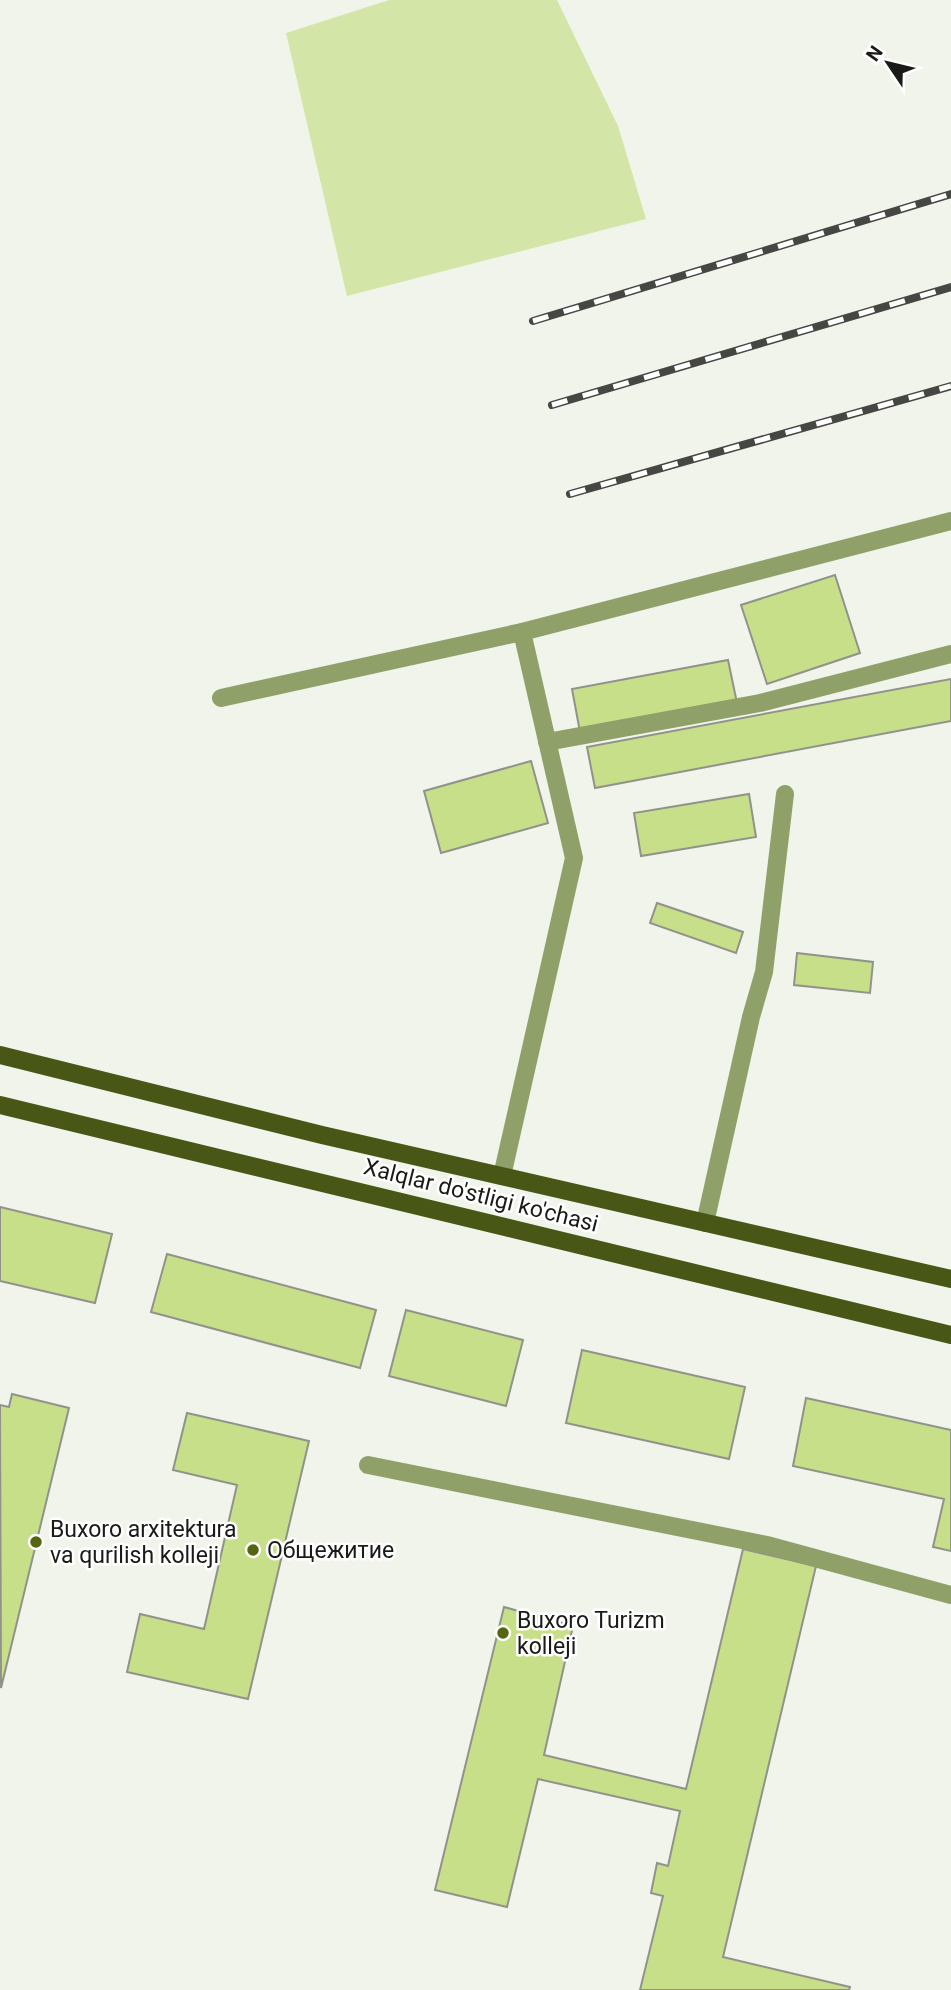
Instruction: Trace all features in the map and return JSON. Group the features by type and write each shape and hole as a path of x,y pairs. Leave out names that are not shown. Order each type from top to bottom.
{"main road":[{"name":"Xalqlar do'stligi ko'chasi","path":"0,1055 323,1135 951,1279"},
{"name":"Xalqlar do'stligi ko'chasi","path":"0,1105 951,1335"}],"lane":[{"path":"221,698 522,632 951,521"},
{"path":"502,1176 574,858 522,632"},
{"path":"547,742 761,703 951,654"},
{"path":"705,1223 751,1017 764,972 785,793"},
{"path":"368,1465 767,1545 951,1595"}],"green space":[{"path":"389,0 557,0 618,126 646,219 347,296 286,33"}],"building":[{"path":"835,575 860,653 767,684 741,605"},
{"path":"728,660 737,703 580,732 572,689"},
{"path":"951,679 951,721 595,788 587,747"},
{"path":"531,761 548,823 441,853 424,791"},
{"path":"749,794 756,837 641,856 634,813"},
{"path":"657,903 743,932 736,953 650,923"},
{"path":"797,953 873,962 870,993 794,985"},
{"path":"0,1207 112,1234 95,1303 0,1281"},
{"path":"167,1254 376,1310 360,1368 151,1312"},
{"path":"406,1310 523,1340 506,1406 389,1376"},
{"path":"582,1350 745,1387 729,1459 566,1423"},
{"path":"12,1394 69,1408 1,1688 0,1405 9,1407"},
{"path":"806,1398 951,1430 951,1551 933,1547 944,1499 793,1466"},
{"name":"Общежитие","path":"187,1413 309,1441 248,1699 127,1672 140,1614 204,1629 237,1485 173,1470"},
{"path":"743,1549 816,1566 723,1957 850,1987 849,1990 640,1990 663,1896 651,1893 657,1863 668,1866 680,1811 538,1779 507,1907 435,1890 504,1607 573,1626 544,1755 686,1789"}],"railway":[{"path":"533,321 951,194"},
{"path":"552,405 951,287"},
{"path":"570,494 951,386"}],"place":[{"name":"Buxoro arxitektura va qurilish kolleji","path":"36,1542"},
{"name":"Общежитие","path":"253,1550"},
{"name":"Buxoro Turizm kolleji","path":"503,1633"}]}
